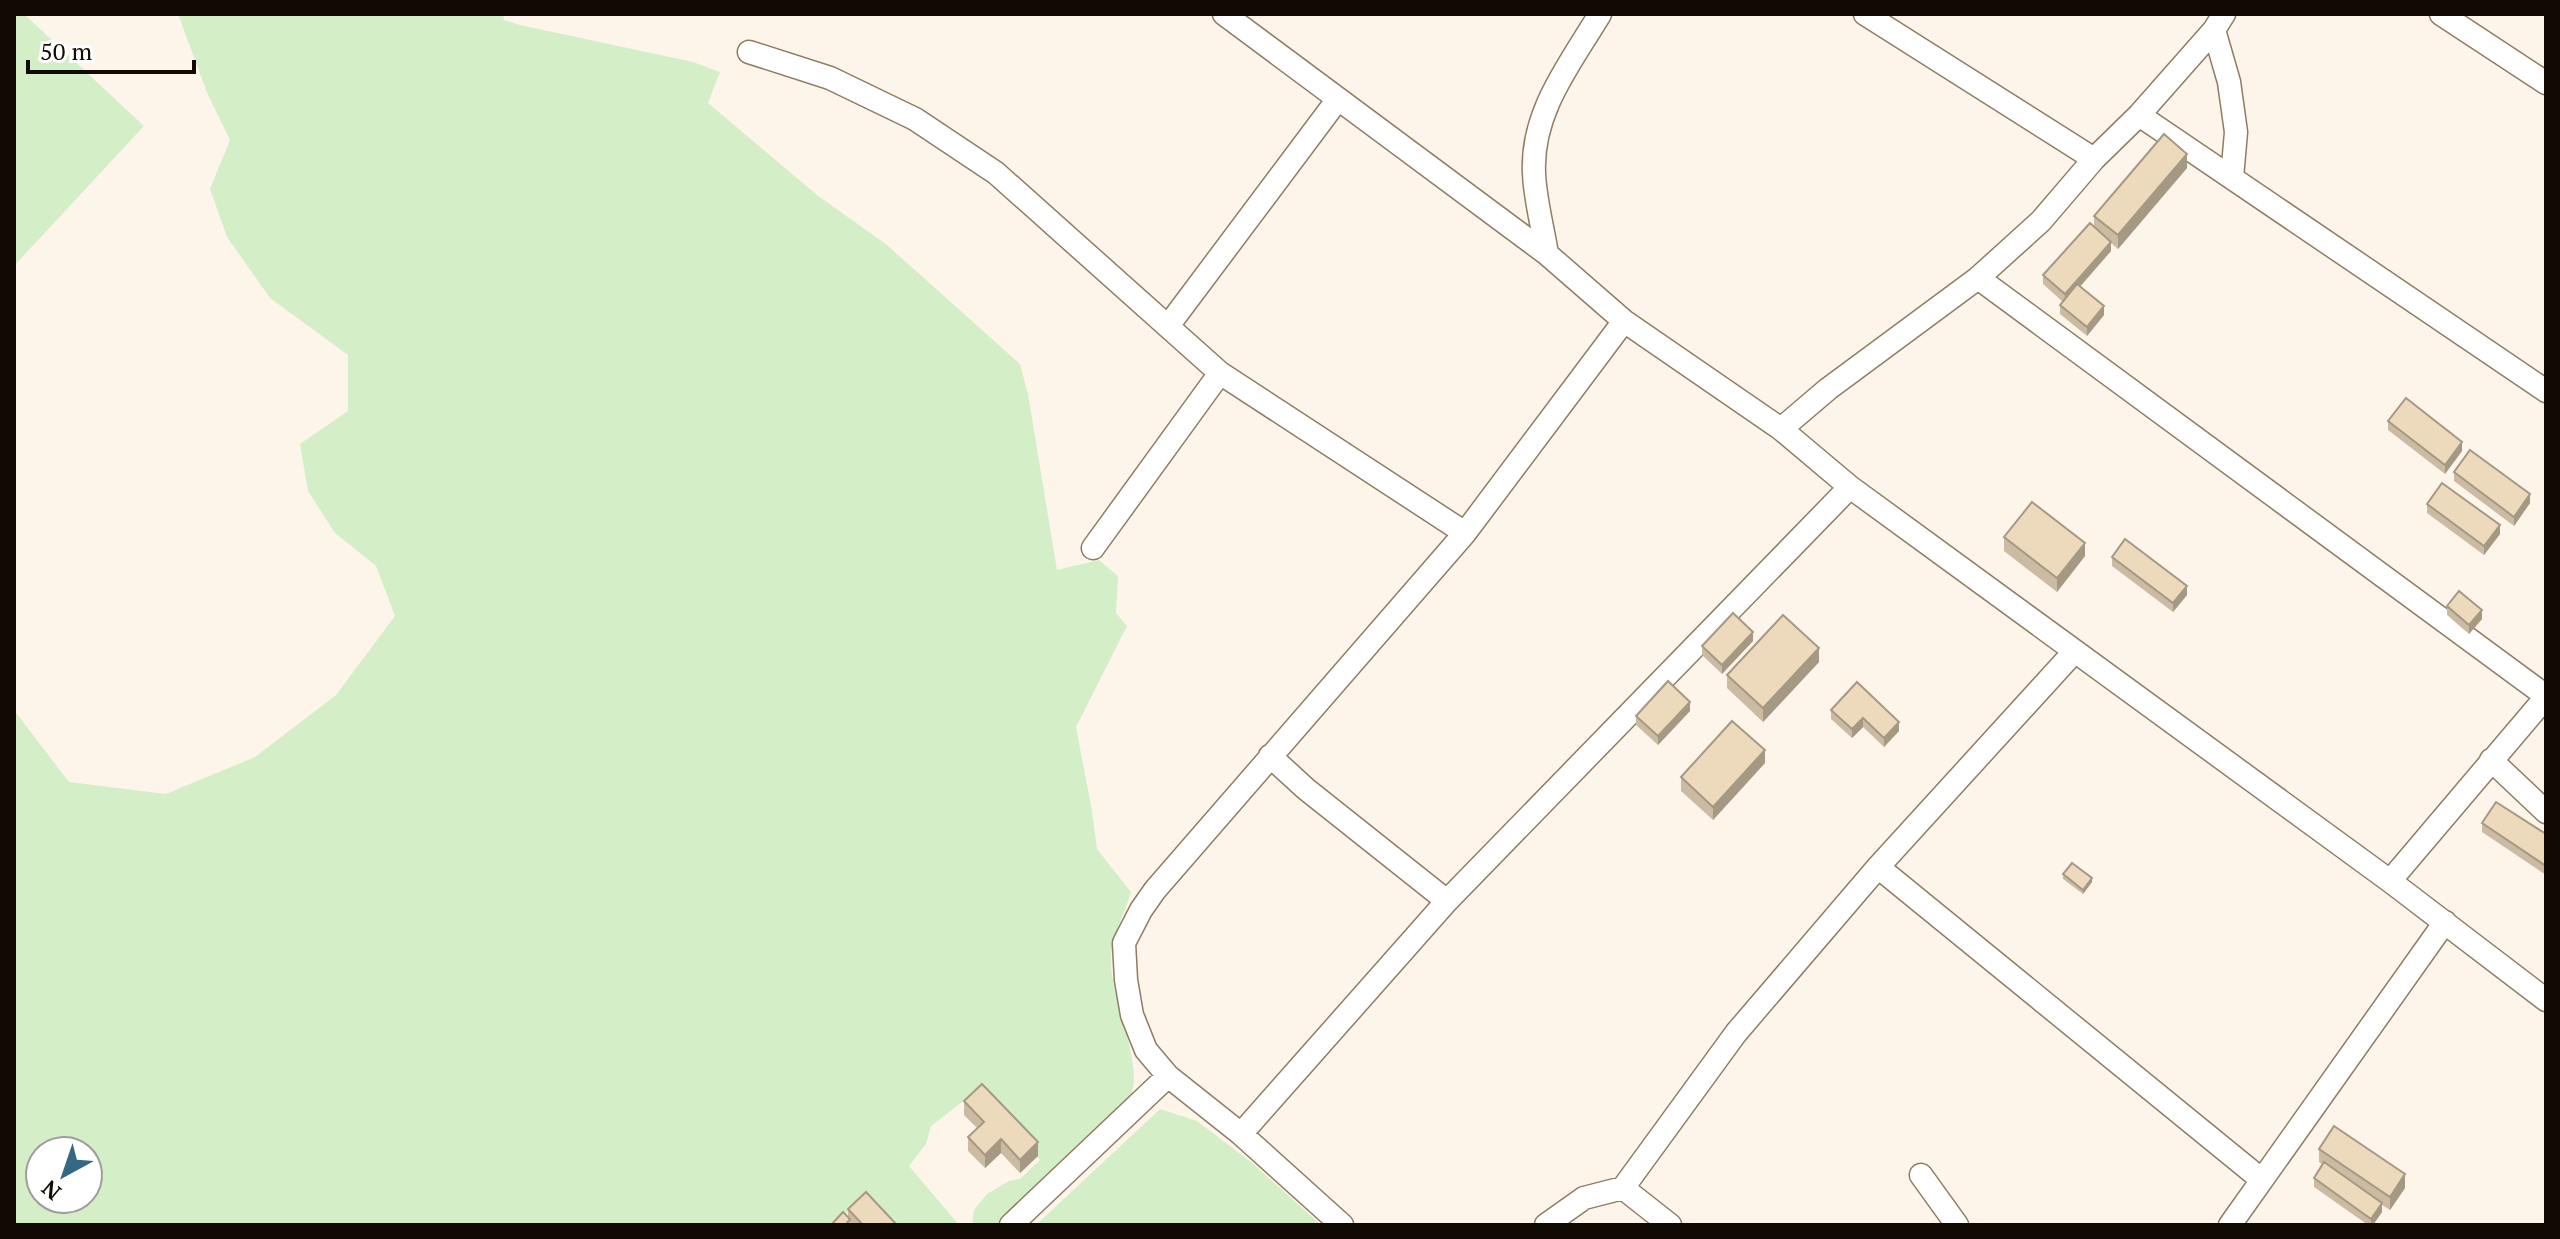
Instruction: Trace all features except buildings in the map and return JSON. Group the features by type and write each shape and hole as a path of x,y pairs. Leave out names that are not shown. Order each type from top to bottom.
{"street":[{"path":"1224,14 1547,254 1624,321 1781,429 1850,487 2390,881 2546,1000"},
{"path":"1547,254 1534,174 1539,121 1553,91 1600,14"},
{"path":"1865,14 2094,159"},
{"path":"2441,14 2546,83"},
{"path":"1781,429 1828,389 1978,278 2041,221 2219,22"},
{"path":"2219,22 2235,119 2232,178"},
{"path":"749,52 830,78 915,119 996,173 1220,373 1465,533"},
{"path":"1168,326 1338,99"},
{"path":"2139,115 2546,391"},
{"path":"1978,278 2546,696 2390,881"},
{"path":"1342,1225 1241,1134 1168,1076 1146,1050 1132,1015 1124,943 1155,890 1465,533 1624,321"},
{"path":"1093,548 1220,373"},
{"path":"1241,1134 1447,901 1850,487"},
{"path":"1546,1225 1584,1198 1623,1188 1736,1033 1878,867 2074,652"},
{"path":"1270,756 1306,789 1447,901"},
{"path":"2491,760 2546,812"},
{"path":"1878,867 2262,1180"},
{"path":"2230,1225 2445,922"},
{"path":"1011,1225 1168,1076"},
{"path":"1921,1175 1957,1225"},
{"path":"1623,1188 1670,1225"}],"green space":[{"path":"14,14 24,14 144,126 14,266"},
{"path":"178,14 503,14 504,20 520,25 693,62 720,72 708,103 817,195 887,245 1020,364 1028,394 1057,570 1099,560 1118,576 1116,613 1127,626 1076,727 1097,849 1131,892 1115,936 1111,963 1130,1047 1134,1080 1131,1094 1122,1108 997,1225 972,1225 974,1210 987,1194 1009,1181 1020,1179 1040,1160 979,1089 931,1126 926,1144 909,1166 959,1225 886,1225 848,1212 836,1225 14,1225 14,710 69,782 166,794 255,757 336,695 395,616 376,566 335,533 308,491 300,444 348,411 348,355 270,298 227,237 210,189 230,140 208,95"},
{"path":"1160,1109 1197,1121 1251,1162 1321,1225 1036,1225"}]}
